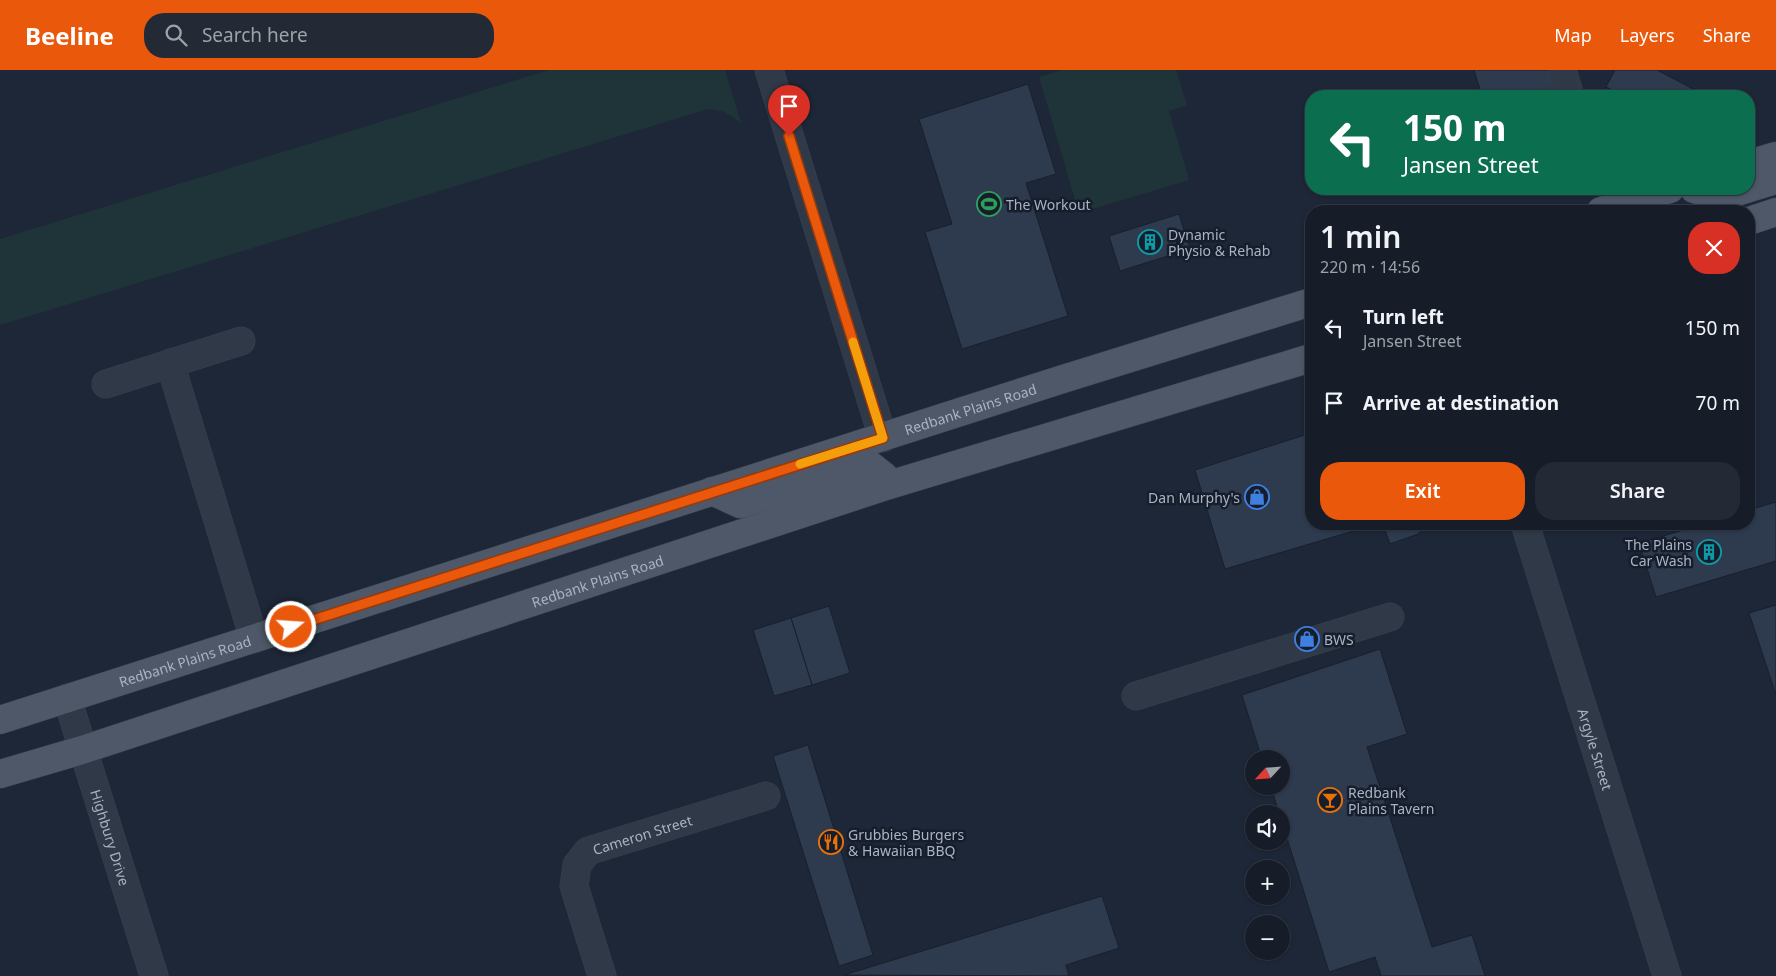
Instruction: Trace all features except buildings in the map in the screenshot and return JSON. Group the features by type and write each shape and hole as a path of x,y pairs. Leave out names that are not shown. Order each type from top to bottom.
{"main road":[{"path":"1755,162 1776,156"},
{"path":"1755,186 1776,180"},
{"path":"1620,205 1651,195"},
{"path":"1713,195 1719,197 1725,195"},
{"path":"1755,219 1776,212"},
{"name":"Redbank Plains Road","path":"0,720 630,519 712,491 1305,304"},
{"name":"Redbank Plains Road","path":"0,774 82,750 889,485 1305,360"},
{"path":"712,491 740,504 870,465 884,476 889,485"}],"street":[{"path":"769,70 883,438"},
{"path":"106,384 241,341"},
{"path":"170,363 254,639"},
{"name":"Argyle Street","path":"1527,530 1667,976"},
{"path":"1136,696 1390,617"},
{"name":"Highbury Drive","path":"67,698 154,976"},
{"name":"Cameron Street","path":"602,976 574,886 577,866 588,851 766,796"}],"green space":[{"path":"549,70 725,70 741,123 725,112 708,109 0,325 0,239"},
{"path":"1062,70 1176,70 1187,105 1169,111 1189,180 1079,213 1039,77"}],"slow traffic":[{"path":"800,464 883,438 853,342"}],"place":[{"name":"The Workout","path":"989,204"},
{"name":"Dynamic Physio & Rehab","path":"1150,242"},
{"name":"Dan Murphy's","path":"1257,497"},
{"name":"The Plains Car Wash","path":"1709,552"},
{"name":"BWS","path":"1307,639"},
{"name":"Redbank Plains Tavern","path":"1330,800"},
{"name":"Grubbies Burgers & Hawaiian BBQ","path":"831,842"}],"route":[{"path":"291,627 712,491 883,438 789,136"}]}
